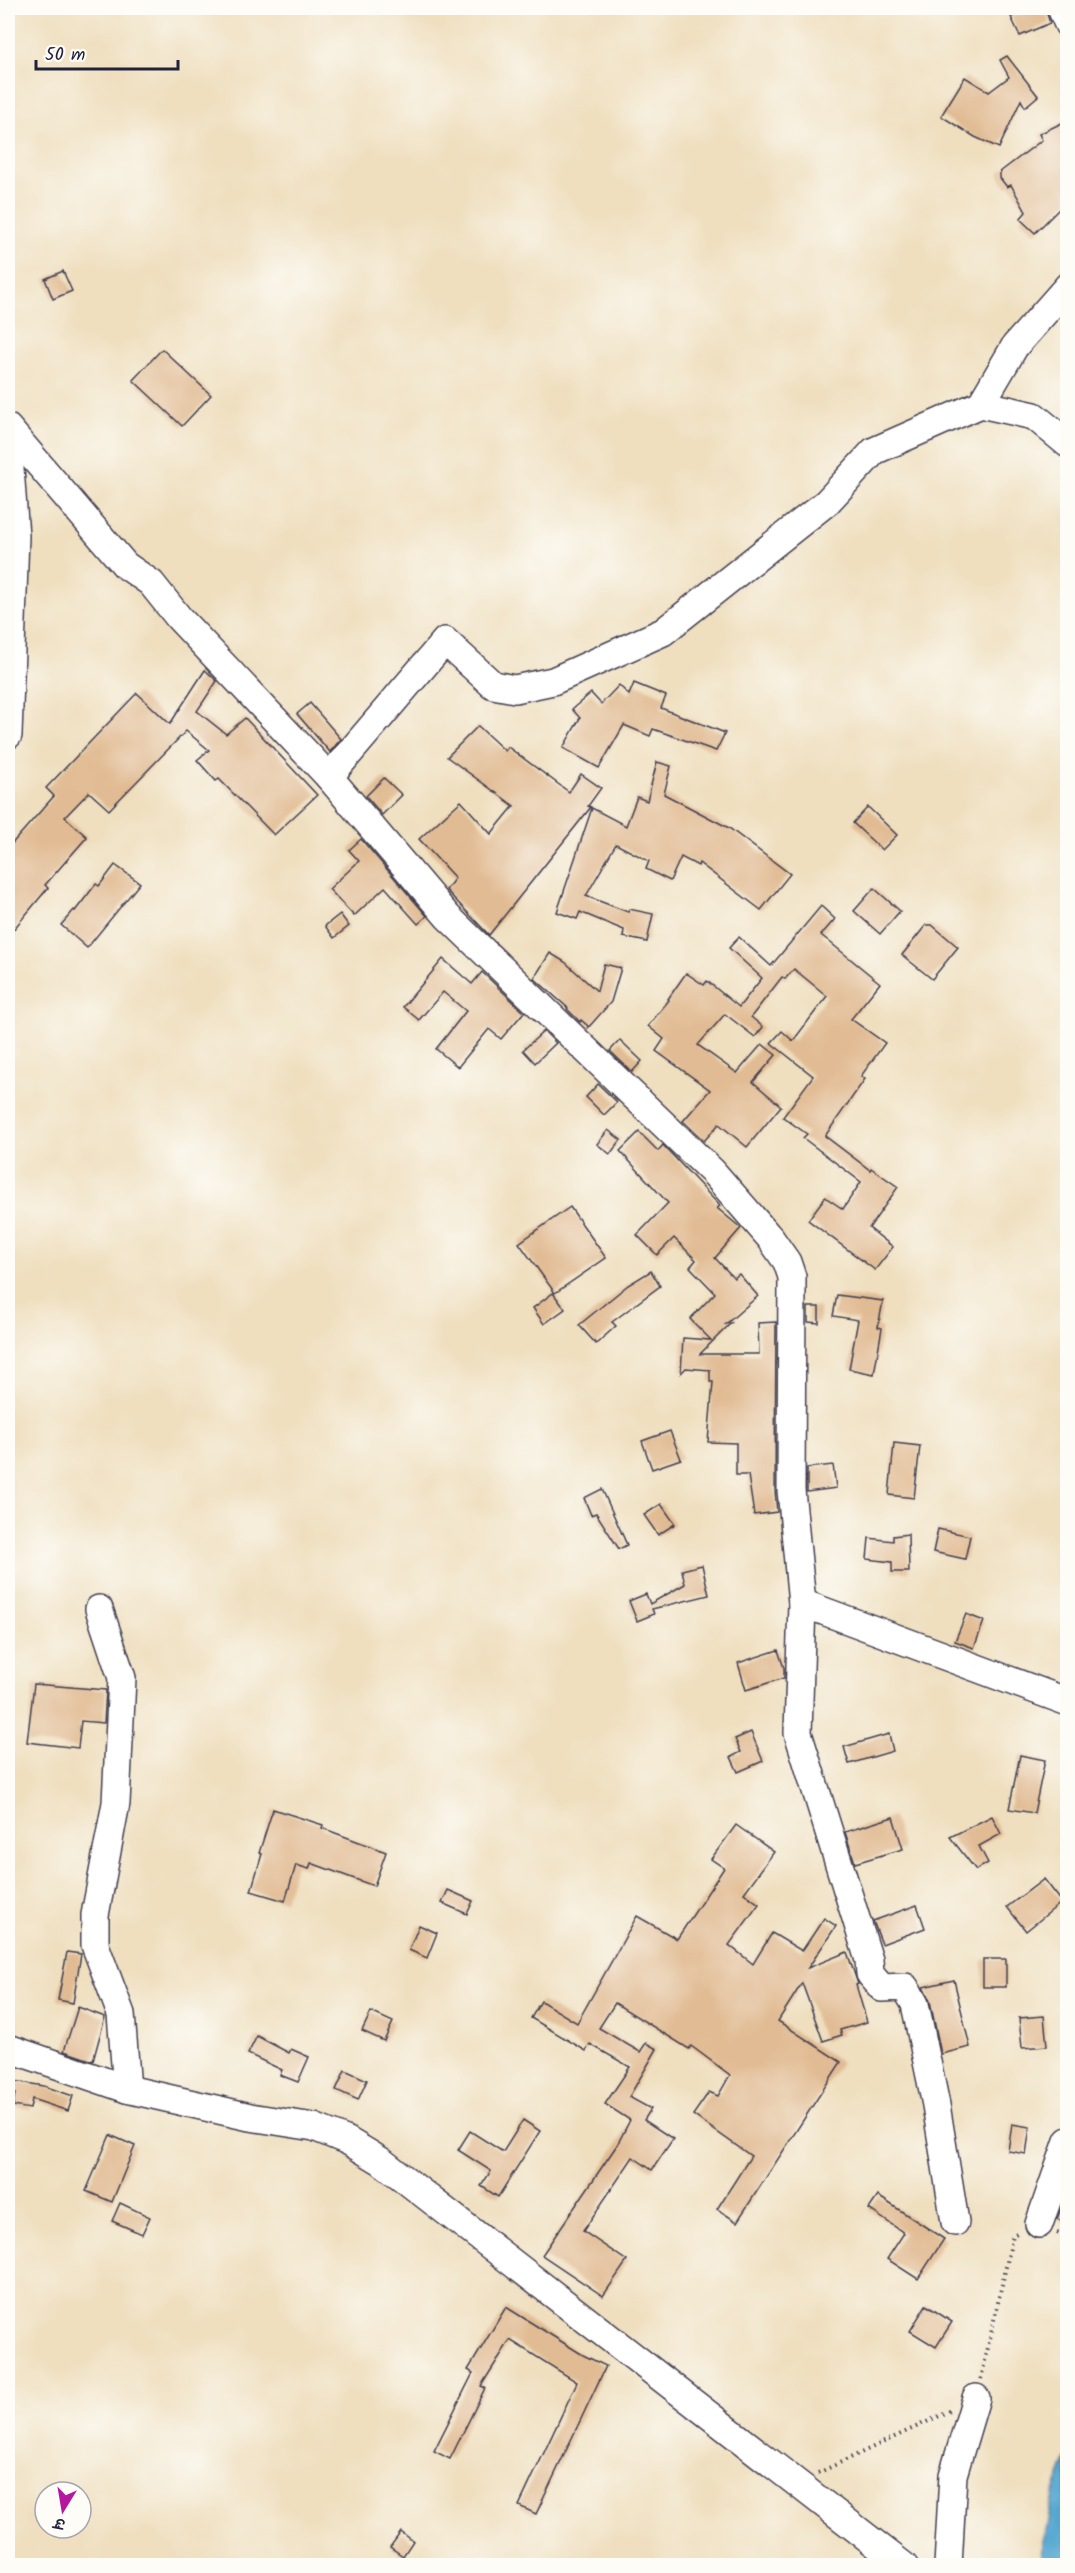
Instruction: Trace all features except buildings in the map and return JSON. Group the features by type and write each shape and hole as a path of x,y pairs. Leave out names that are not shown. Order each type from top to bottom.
{"street":[{"path":"1061,8 1068,24"},
{"path":"328,777 445,641 493,685 515,689 553,681 663,632 827,502 874,451 981,404 1016,346 1068,286"},
{"path":"981,404 1034,416 1068,444"},
{"path":"8,428 125,565 151,583 179,618 328,777 448,917 713,1172 771,1239 787,1262 792,1277 791,1490 802,1603 798,1733 869,1960 870,1974 882,1988 905,1988 915,2004 936,2105 955,2222"},
{"path":"8,441 15,536 8,735"},
{"path":"802,1603 1068,1702"},
{"path":"99,1610 122,1678 117,1803 95,1915 95,1945 121,2014 127,2089"},
{"path":"8,2048 127,2089 250,2117 314,2127 348,2140 381,2161 904,2565"},
{"path":"1040,2224 1068,2140"},
{"path":"948,2565 953,2475 976,2398"}],"path":[{"path":"797,2483 976,2398 1013,2235 1040,2224 1068,2236"}],"water":[{"path":"1067,2458 1067,2565 1039,2565 1053,2495"}]}
